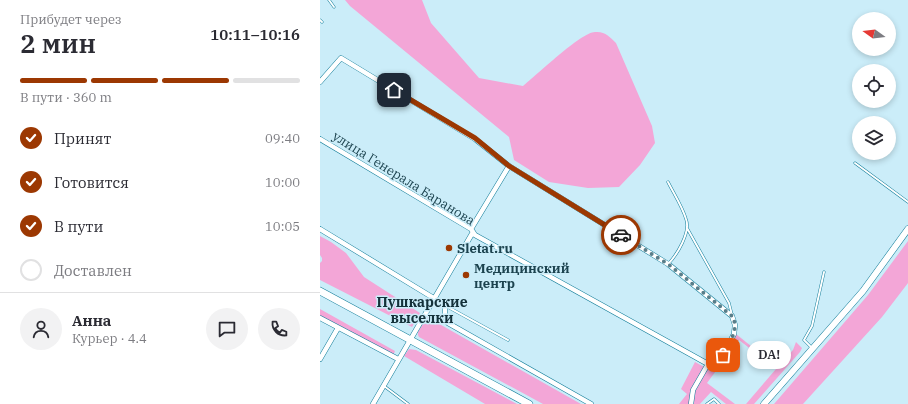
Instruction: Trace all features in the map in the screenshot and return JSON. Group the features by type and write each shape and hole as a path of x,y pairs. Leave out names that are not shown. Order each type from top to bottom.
{"main road":[{"path":"764,404 864,291 908,229"},
{"path":"320,291 530,404"}],"street":[{"path":"320,82 341,58 475,138 509,166 668,264 732,316 736,326 734,334 723,355 716,363 708,364 693,390 691,404"},
{"name":"улица Генерала Баранова","path":"320,139 472,230 475,235 708,364"},
{"path":"373,404 509,166"},
{"path":"320,229 445,305 445,317 448,323 590,404"},
{"path":"320,318 398,359"},
{"path":"320,359 338,328"}],"lane":[{"path":"329,0 334,7"},
{"path":"855,163 908,202"},
{"path":"668,182 687,220 687,228 675,257 668,264"},
{"path":"687,228 729,303 732,316"},
{"path":"813,348 804,340 812,326 824,272"},
{"path":"445,305 508,340"},
{"path":"383,386 408,404"},
{"path":"707,404 714,399 719,404"}],"shaded area":[{"path":"345,0 422,0 431,23 479,78 523,86 569,46 588,34 595,32 604,33 616,43 652,126 655,143 640,165 619,187 588,188 549,182 514,160 509,137 350,6"},
{"path":"320,236 346,253 364,277 420,313 412,327 320,280 320,263 322,258 320,255"},
{"path":"908,241 908,283 882,317 803,404 774,404 868,295"},
{"path":"320,309 395,351 393,356 320,318"},
{"path":"427,317 581,404 543,404 419,337 418,332"},
{"path":"736,334 777,367 793,350 796,342 802,348 754,404 746,404 776,369 739,340 707,383 735,404 726,404 711,392 700,404 679,404 687,394 681,389 695,362 706,368 718,363 726,356"},
{"path":"409,349 416,350 517,404 485,404 404,356"}],"way so far":[{"path":"621,235 668,264 732,316 735,320 736,326 734,334 723,355"}],"place":[{"name":"Sletat.ru","path":"449,248"},
{"name":"Медицинский центр","path":"466,275"},
{"name":"DA!","path":"723,355"}],"district":[{"name":"Пушкарские выселки","path":"422,310"}],"route":[{"path":"394,90 475,138 509,166 621,235"}]}
